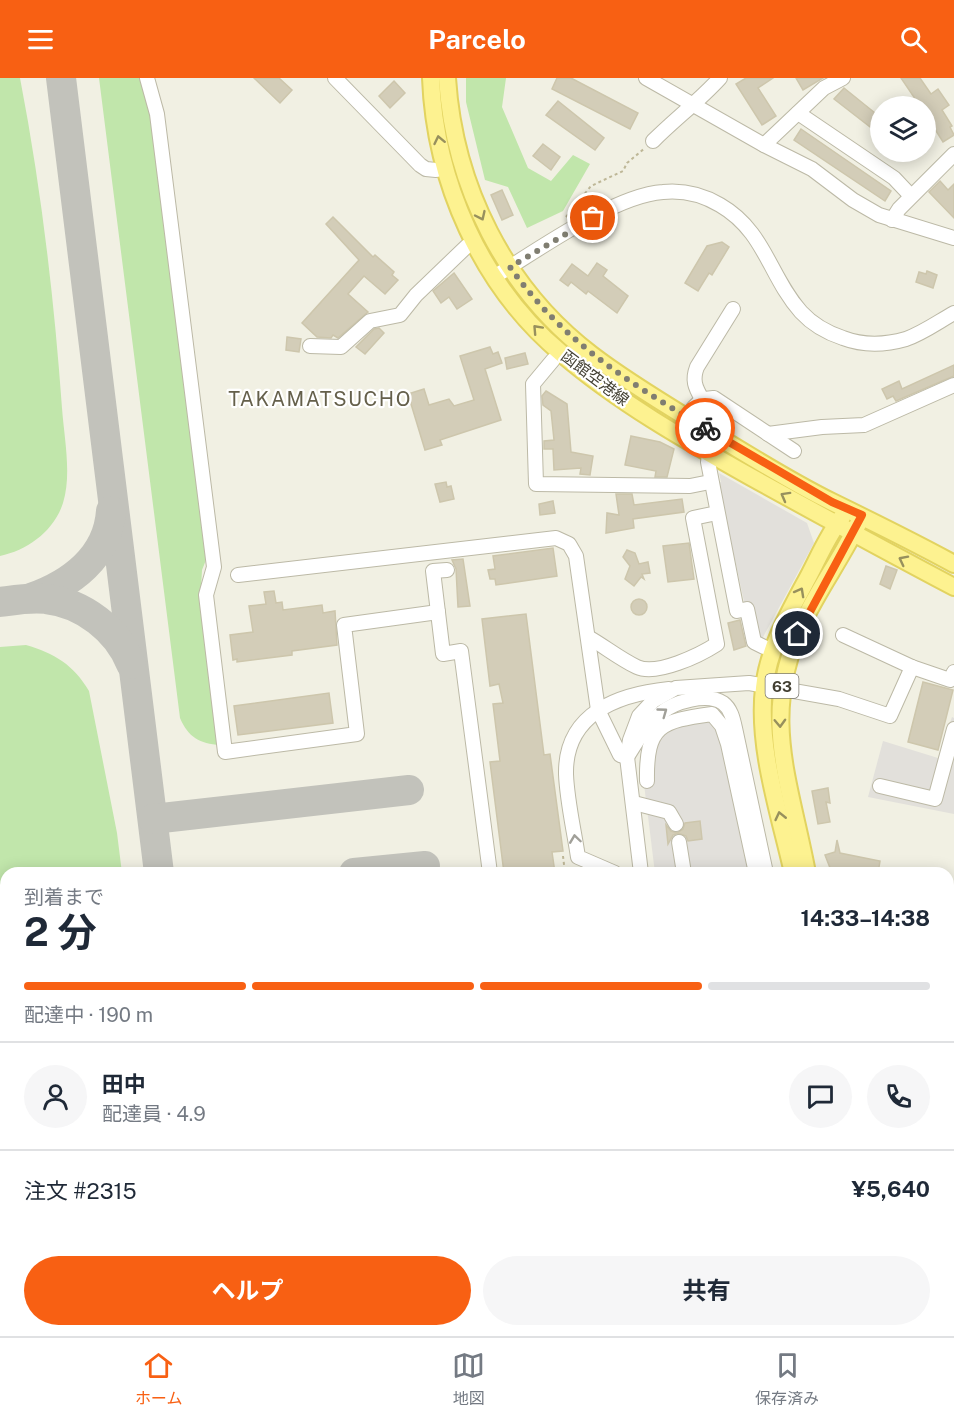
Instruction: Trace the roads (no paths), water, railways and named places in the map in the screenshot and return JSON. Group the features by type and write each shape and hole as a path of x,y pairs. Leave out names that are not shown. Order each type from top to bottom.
{"main road":[{"name":"函館空港線","path":"431,78 438,136 446,169 464,221 494,277 536,330 560,353 631,405 709,454 954,587"},
{"name":"函館空港線","path":"447,78 453,127 461,165 482,218 510,267 544,311 590,354 688,418 822,496 954,564"},
{"name":"63","path":"792,867 766,751 762,714 764,686 773,651 790,611 836,524 855,512"},
{"name":"63","path":"806,867 781,751 781,689 790,653 806,617 853,533 855,512"}],"street":[{"path":"147,78 157,114 214,567 206,595 225,752 357,734 345,625 438,612"},
{"path":"334,78 420,165 426,169 436,170"},
{"path":"646,78 764,145 812,169 853,200 892,220 954,238"},
{"path":"653,141 720,78"},
{"path":"764,145 829,84 843,78"},
{"path":"798,113 894,178 911,196"},
{"path":"892,220 911,196 954,154"},
{"path":"494,277 630,199 651,193 676,192 707,198 738,217 755,236 802,313 821,328 841,338 867,344 888,343 920,333 954,313"},
{"path":"310,346 341,347 370,321 400,315 416,295 467,246"},
{"path":"702,399 694,386 693,376 733,309"},
{"path":"553,360 533,384 536,483 690,486 710,483"},
{"path":"768,434 822,427 864,425 954,385"},
{"path":"679,434 702,399 714,398 794,451"},
{"path":"719,437 709,454 710,483 737,611 747,609 754,642 764,647"},
{"path":"588,637 639,668 658,668 700,656 717,644 693,518 717,513"},
{"path":"238,575 556,538 568,544 576,556 598,710 620,755 627,757"},
{"path":"447,570 433,571 442,654 461,651 489,867"},
{"path":"843,635 912,667 950,680 954,672"},
{"path":"601,867 578,857 566,775 569,750 573,739 598,710 626,695 731,684 764,686 839,699 890,716 912,667"},
{"path":"640,867 627,757 630,740 639,716 653,701 676,688"},
{"path":"627,757 646,728 665,709 697,700 716,700 723,703 732,716 765,867"},
{"path":"647,781 646,753 660,729 674,719 712,714 722,726 728,744 755,867"},
{"path":"880,786 935,799 954,729"},
{"path":"634,803 669,812 676,824"},
{"path":"679,842 683,867"}],"district":[{"name":"TAKAMATSUCHO","path":"320,399"}]}
